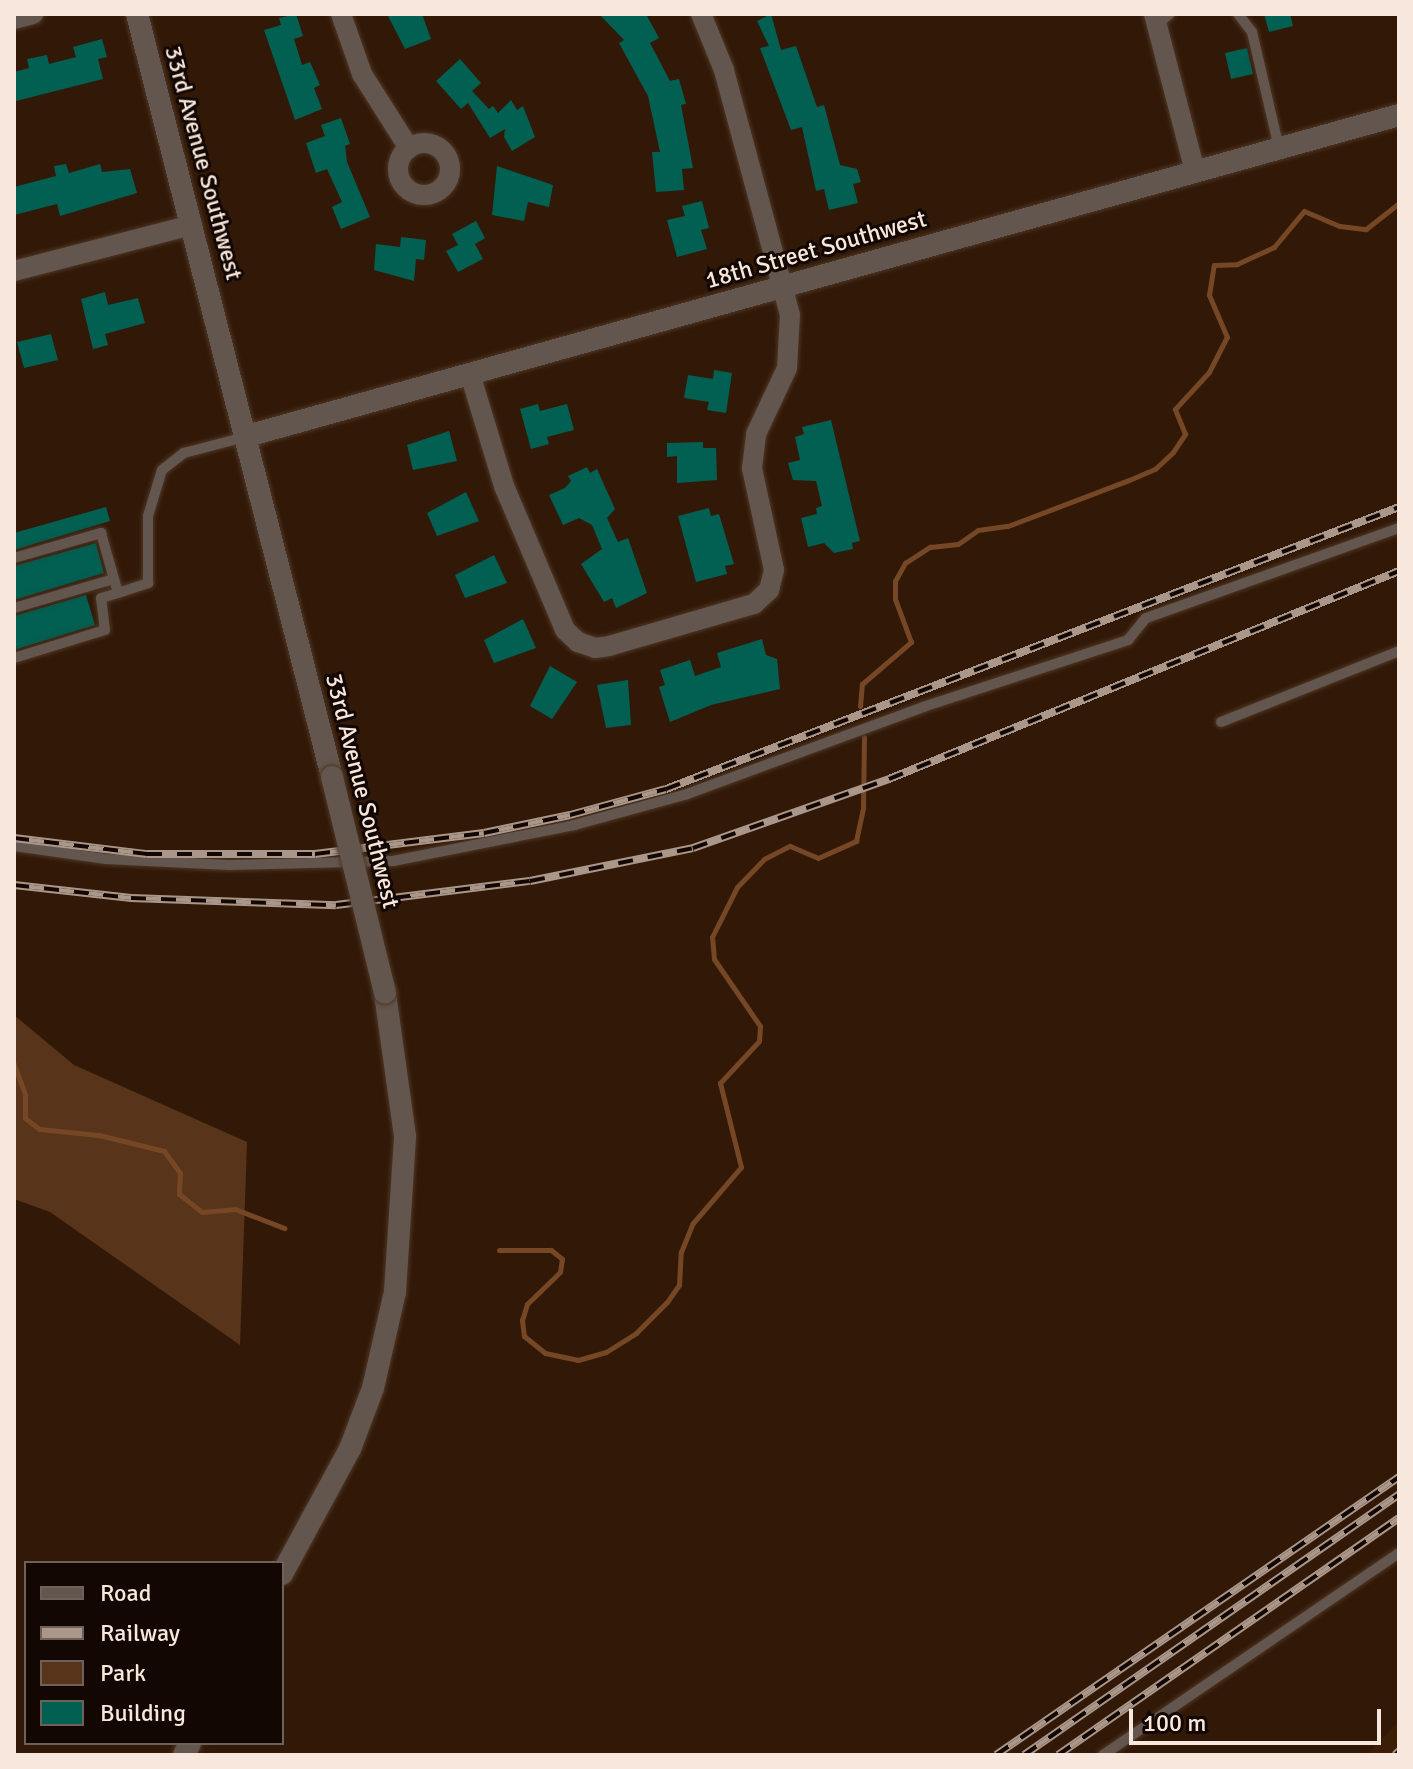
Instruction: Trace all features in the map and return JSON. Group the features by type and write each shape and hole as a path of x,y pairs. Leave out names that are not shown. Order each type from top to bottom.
{"street":[{"path":"14,19 33,14"},
{"name":"33rd Avenue Southwest","path":"137,14 247,436 385,993 405,1136 395,1292 373,1388 350,1449 284,1570"},
{"path":"341,14 362,74 409,148"},
{"path":"470,374 504,486 565,630 595,648 609,646 754,604 769,590 774,570 752,468 756,434 787,368 792,339 786,285 724,70 701,14"},
{"path":"1160,17 1195,171"},
{"name":"18th Street Southwest","path":"247,436 1399,115"},
{"path":"14,271 192,225"}],"lane":[{"path":"1238,14 1252,32 1279,148"},
{"path":"14,658 105,630 101,598 148,583 148,516 162,470 184,453 247,436"},
{"path":"14,846 106,859 229,865 393,861 574,825 687,794 923,707 1128,640 1146,618 1399,528"},
{"path":"14,558 101,533 118,593"},
{"path":"14,608 114,579"},
{"path":"1221,722 1399,651"},
{"path":"1103,1755 1399,1553"}],"shaded area":[{"path":"1399,1721 1399,1755 1367,1755"}],"green space":[{"path":"14,1015 74,1065 247,1142 240,1345 50,1212 14,1199"}],"building":[{"path":"296,14 303,36 294,39 302,65 310,62 320,85 314,88 322,109 295,120 264,30 281,25 279,18"},
{"path":"387,14 422,14 431,39 405,49"},
{"path":"599,14 646,14 659,38 650,43 670,81 679,79 686,104 681,105 693,168 682,169 684,190 656,192 652,152 660,152 648,96 619,43 624,40"},
{"path":"771,14 781,50 796,46 817,107 824,105 840,165 857,169 861,182 853,184 858,203 829,210 824,189 816,191 802,127 791,130 760,48 769,46 757,21"},
{"path":"1264,14 1290,14 1293,26 1269,32"},
{"path":"102,39 107,57 98,59 103,79 16,101 14,72 29,68 27,59 47,55 49,64 76,57 73,47"},
{"path":"1247,48 1253,74 1231,79 1225,53"},
{"path":"460,59 481,83 472,91 489,109 493,106 498,113 511,100 517,110 523,106 535,137 512,151 504,137 505,129 490,138 468,103 461,109 436,81"},
{"path":"341,118 350,144 345,146 347,162 370,217 341,229 332,207 342,202 327,169 316,173 306,143 325,136 321,125"},
{"path":"66,164 69,173 100,164 102,172 130,169 137,193 60,216 57,204 14,215 14,187 56,176 54,166"},
{"path":"497,166 553,185 549,207 528,202 524,221 492,215"},
{"path":"702,201 709,228 701,230 707,249 677,257 667,220 685,216 682,206"},
{"path":"476,221 485,238 475,244 483,259 458,272 446,251 458,245 452,234"},
{"path":"401,237 426,240 424,260 416,259 414,281 374,270 376,244 400,247"},
{"path":"105,292 108,305 138,298 145,323 105,334 108,345 93,349 81,299"},
{"path":"51,334 58,360 24,368 17,342"},
{"path":"714,370 732,373 726,413 707,410 709,402 684,398 688,375 713,379"},
{"path":"538,404 540,411 567,404 574,430 547,437 549,444 531,449 520,409"},
{"path":"831,420 860,541 852,543 853,549 834,553 824,543 808,547 801,518 817,514 816,508 822,506 816,481 793,480 788,463 800,460 795,437 804,434 802,427"},
{"path":"449,431 457,461 413,470 407,445"},
{"path":"703,442 703,448 716,448 717,480 677,483 677,456 667,457 667,443"},
{"path":"587,467 590,473 597,469 615,509 607,518 618,542 628,538 647,593 616,608 612,598 604,602 581,564 602,549 592,525 579,518 563,525 549,495 565,488 571,481 568,476"},
{"path":"466,492 479,521 437,536 427,513"},
{"path":"106,507 110,521 14,550 14,533"},
{"path":"709,508 711,516 719,514 734,564 725,566 727,574 696,582 678,516"},
{"path":"96,543 104,573 14,600 14,566"},
{"path":"494,555 507,583 465,598 455,575"},
{"path":"86,595 95,625 14,650 14,616"},
{"path":"523,619 536,648 494,663 484,640"},
{"path":"762,639 766,655 777,659 780,689 711,705 670,722 659,687 665,685 660,670 690,660 695,676 721,667 717,653"},
{"path":"550,666 577,682 552,719 530,706"},
{"path":"628,680 631,725 606,728 597,685"}],"waterway":[{"path":"860,706 862,684 911,642 895,599 895,581 905,563 930,547 958,544 978,530 1008,526 1129,480 1155,469 1173,452 1185,434 1175,409 1209,372 1227,337 1209,295 1214,265 1237,264 1274,247 1304,211 1340,226 1366,229 1399,203"},
{"path":"499,1250 551,1250 562,1259 560,1272 527,1304 522,1320 524,1336 545,1353 578,1360 606,1352 636,1333 667,1302 679,1285 681,1252 693,1223 741,1167 720,1083 759,1041 760,1026 714,959 712,937 737,887 764,859 790,846 818,858 856,841 863,808 864,737"},
{"path":"14,1064 25,1095 25,1118 39,1129 99,1135 164,1151 180,1173 179,1194 202,1212 235,1209 284,1228"}],"railway":[{"path":"14,838 147,854 315,854 484,833 570,815 666,789 1399,507"},
{"path":"14,885 131,898 336,905 530,881 693,848 889,779 1399,571"},
{"path":"996,1755 1399,1477"},
{"path":"1024,1755 1399,1494"},
{"path":"1058,1755 1399,1518"},
{"path":"1395,1755 1399,1751"}]}
